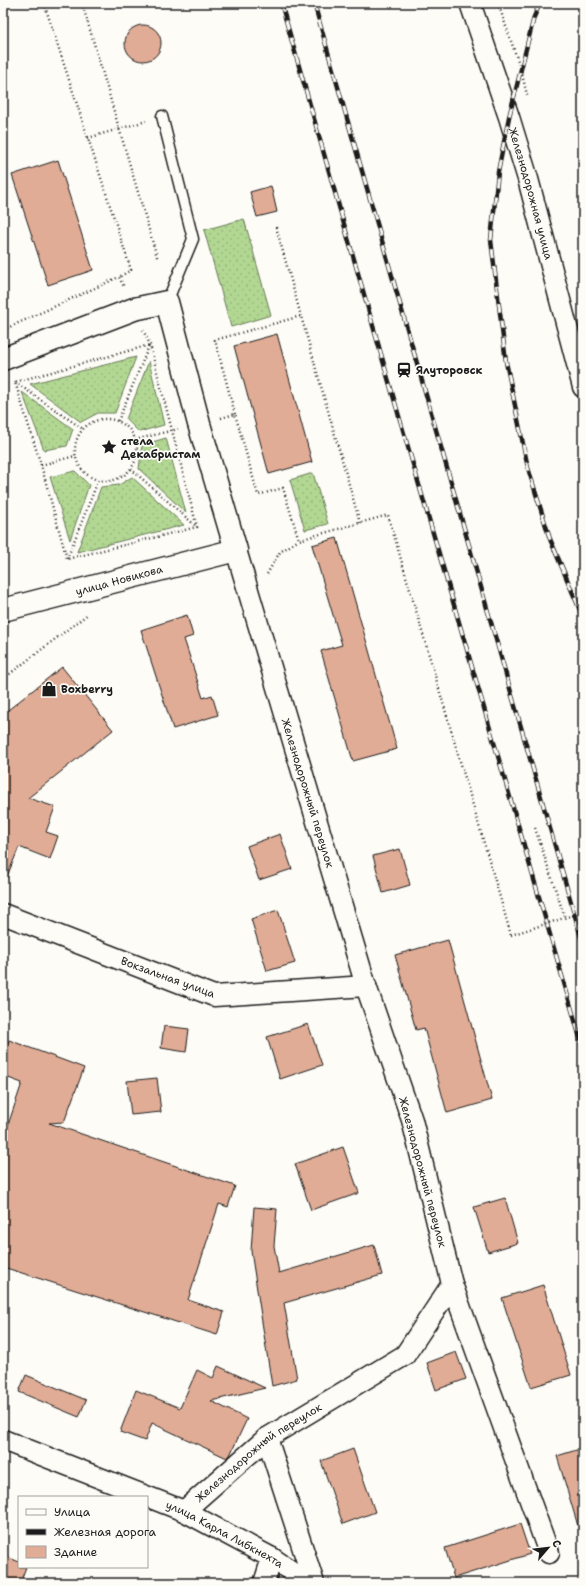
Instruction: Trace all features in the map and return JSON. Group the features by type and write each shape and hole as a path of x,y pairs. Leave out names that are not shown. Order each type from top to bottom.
{"street":[{"name":"Железнодорожная улица","path":"470,3 528,179 583,388"},
{"path":"3,359 134,309 167,302"},
{"name":"Железнодорожный переулок","path":"167,302 199,424 366,986 412,1120 452,1284 549,1553"},
{"name":"улица Новикова","path":"3,610 236,550"},
{"name":"Вокзальная улица","path":"3,914 214,996 366,986"},
{"name":"Железнодорожный переулок","path":"184,1511 267,1438 405,1355 452,1284"},
{"path":"267,1438 314,1583"},
{"name":"улица Карла Либкнехта","path":"3,1440 146,1496"},
{"name":"улица Карла Либкнехта","path":"148,1497 184,1511 272,1558 308,1583"},
{"path":"264,1583 272,1558"}],"lane":[{"path":"162,116 194,239 167,302"}],"path":[{"path":"44,3 131,270 119,277"},
{"path":"82,3 158,260"},
{"path":"88,138 162,116"},
{"path":"276,227 360,523"},
{"path":"299,540 284,488 258,495 214,340 301,316"},
{"path":"15,382 150,345"},
{"path":"118,422 150,345"},
{"path":"150,345 197,527"},
{"path":"15,382 83,428"},
{"path":"15,382 41,465 67,560"},
{"path":"135,440 235,414"},
{"path":"109,419 125,426 131,432 135,440 137,450 136,460 131,469 124,476 107,482 90,478 78,465 75,456 74,447 77,437 83,428 90,423 109,419"},
{"path":"41,465 75,456"},
{"path":"131,469 197,527"},
{"path":"67,560 98,481"},
{"path":"247,587 264,578 280,552 299,540 388,515 511,935 583,912"},
{"path":"67,560 197,527"},
{"path":"3,679 86,615 93,612"},
{"path":"535,828 565,918"}],"green space":[{"path":"244,219 271,315 231,327 204,230"},
{"path":"136,357 115,413 98,413 81,422 30,384"},
{"path":"149,361 164,425 139,432 126,419"},
{"path":"22,392 73,429 67,446 44,450"},
{"path":"166,438 186,513 139,469 142,445"},
{"path":"75,471 89,485 70,540 50,477"},
{"path":"313,473 328,524 305,530 290,480"},
{"path":"132,477 184,525 77,552 101,487 119,485"}],"building":[{"path":"147,25 156,30 160,36 160,50 156,56 147,61 139,61 130,56 126,50 125,39 130,30 136,26"},
{"path":"58,160 93,270 48,285 12,175"},
{"path":"271,186 277,212 257,217 250,192"},
{"path":"277,334 312,462 269,474 234,346"},
{"path":"337,538 397,749 353,761 321,651 342,645 312,545"},
{"path":"187,615 193,636 184,639 203,698 212,695 218,715 173,729 141,630"},
{"path":"62,667 113,730 28,798 55,807 46,832 58,836 50,859 19,847 3,884 3,714"},
{"path":"280,834 292,869 259,880 247,846"},
{"path":"400,849 410,885 383,893 373,856"},
{"path":"278,910 295,963 267,971 251,919"},
{"path":"448,940 492,1100 447,1113 424,1028 416,1030 395,955"},
{"path":"308,1024 322,1065 280,1079 267,1037"},
{"path":"164,1026 189,1029 186,1052 161,1048"},
{"path":"9,1040 84,1068 64,1122 49,1123 235,1186 228,1207 219,1204 188,1300 224,1312 217,1335 3,1267 3,1140 22,1083 3,1076 3,1056"},
{"path":"157,1078 161,1112 131,1115 127,1081"},
{"path":"343,1147 359,1193 311,1210 295,1164"},
{"path":"505,1198 518,1243 488,1252 474,1207"},
{"path":"254,1207 277,1209 274,1246 279,1273 374,1245 382,1275 284,1303 297,1379 272,1386 251,1251"},
{"path":"543,1285 571,1375 531,1387 502,1298"},
{"path":"456,1352 466,1379 436,1390 427,1363"},
{"path":"218,1366 265,1388 211,1401 247,1419 230,1455 227,1458 152,1423 145,1441 120,1432 136,1390 180,1408 197,1370 213,1378"},
{"path":"26,1375 86,1400 79,1417 19,1392"},
{"path":"583,1448 583,1525 578,1526 557,1456"},
{"path":"353,1449 375,1512 343,1524 321,1461"},
{"path":"520,1524 530,1554 454,1578 445,1548"},
{"path":"3,1555 18,1562 18,1568 26,1568 20,1583 3,1583"}],"railway":[{"path":"281,3 387,375 583,1048"},
{"path":"314,3 583,944"},
{"path":"540,3 534,17 509,117 498,172 491,240 506,362 528,468 550,539 583,617"}],"place":[{"name":"Ялуторовск","path":"404,370"},
{"name":"стела Декабристам","path":"109,447"},
{"name":"Boxberry","path":"49,689"}]}
